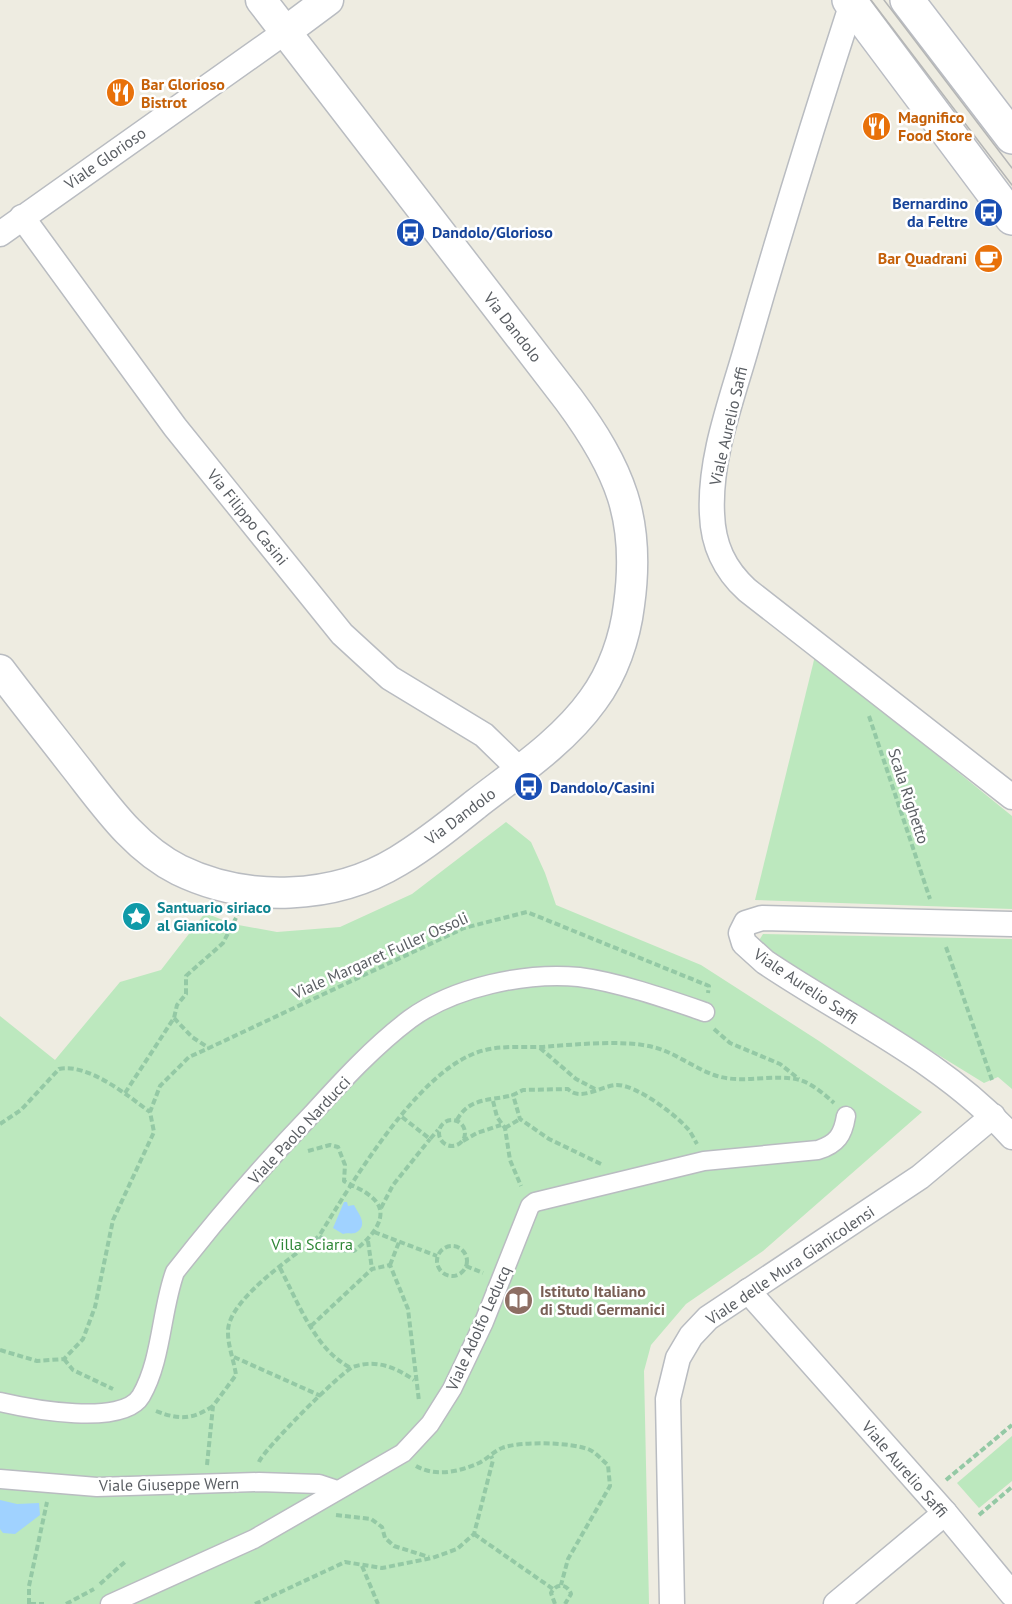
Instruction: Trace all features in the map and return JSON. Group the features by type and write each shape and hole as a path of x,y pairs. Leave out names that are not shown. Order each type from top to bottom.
{"main road":[{"path":"907,0 1012,137"},
{"path":"851,1 1012,218"}],"street":[{"name":"Via Dandolo","path":"0,670 114,816 139,841 164,861 191,875 250,890 322,890 375,873 421,846 520,770 584,711 599,691 617,653 628,611 633,572 632,530 625,500 611,465 577,410 261,0"},
{"name":"Viale Glorioso","path":"0,234 328,0"},
{"name":"Viale Aurelio Saffi","path":"851,1 729,408 714,480 711,512 714,537 722,558 747,590 1012,797"},
{"name":"Via Filippo Casini","path":"22,217 175,428 335,627 381,671 410,691 475,728 520,770"},
{"name":"Viale Aurelio Saffi","path":"1012,924 762,918 746,923 741,933 744,943 758,956 941,1074 993,1116 1012,1137"},
{"name":"Viale Paolo Narducci","path":"141,1398 162,1331 167,1295 175,1272 277,1150 345,1078 411,1019 463,991 515,979 579,977 660,997 705,1012"},
{"path":"530,1206 535,1202 704,1161 818,1150 829,1146 843,1134 846,1116"},
{"name":"Viale delle Mura Gianicolensi","path":"672,1604 667,1411 671,1377 682,1350 697,1329 718,1310 920,1177 993,1116"},
{"name":"Viale Adolfo Leducq","path":"110,1604 254,1539 403,1453 430,1424 452,1389 484,1322 530,1206"},
{"name":"Viale Aurelio Saffi","path":"748,1291 945,1513 1012,1594"},
{"path":"0,1402 33,1410 105,1413 125,1410 141,1398"},
{"name":"Viale Giuseppe Wern","path":"0,1479 97,1487 259,1482 319,1484 337,1490"},
{"path":"836,1604 945,1513"}],"path":[{"name":"Scala Righetto","path":"867,709 931,902"},
{"path":"124,1093 174,1018 177,1005 186,994 186,976 223,943 250,890"},
{"name":"Viale Margaret Fuller Ossoli","path":"150,1112 160,1086 189,1057 464,928 527,912 709,986"},
{"path":"946,947 992,1080"},
{"path":"705,1012 715,1032 730,1042 780,1064 828,1098 846,1116"},
{"path":"174,1018 192,1037 209,1048"},
{"path":"64,1359 73,1370 87,1378 141,1398 155,1411 184,1419 198,1416 213,1406 236,1375 227,1332 232,1312 319,1236 351,1185 420,1095 446,1071 472,1054 499,1046 540,1047 588,1043 652,1047 716,1076 800,1080"},
{"path":"540,1047 576,1079 598,1090"},
{"path":"0,1124 21,1110 59,1070 80,1069 124,1093 150,1112 154,1132 113,1220 95,1307 83,1339 64,1359 37,1360 0,1350"},
{"path":"457,1120 463,1108 478,1100 493,1101 523,1090 568,1089 572,1093 581,1095 618,1084 649,1096 687,1128 704,1161"},
{"path":"513,1095 520,1119 549,1139 600,1164 624,1179"},
{"path":"493,1101 503,1126 510,1160 530,1206"},
{"path":"402,1117 430,1139"},
{"path":"440,1128 441,1140 449,1145 458,1145 477,1132 520,1119"},
{"path":"381,1208 393,1185 447,1120 457,1120 464,1126 465,1134 458,1145"},
{"path":"302,1154 330,1145 338,1147 345,1165 344,1181 371,1195 381,1208 382,1216 374,1232 368,1241 354,1251 339,1250 319,1236"},
{"path":"374,1232 437,1256"},
{"path":"368,1241 372,1269"},
{"path":"399,1242 390,1265 408,1309 412,1329 414,1380 419,1403 430,1424"},
{"path":"448,1246 458,1247 465,1254 465,1269 457,1275 443,1274 437,1266 437,1256 448,1246"},
{"path":"311,1326 372,1269 390,1265"},
{"path":"280,1268 311,1326 340,1362 351,1368 390,1366 414,1380"},
{"path":"233,1357 321,1396"},
{"path":"259,1482 259,1459 285,1430 351,1368"},
{"path":"207,1484 207,1457 213,1406"},
{"path":"928,1495 1012,1425"},
{"path":"403,1453 412,1464 436,1474 464,1468 491,1456 500,1448 517,1444 569,1444 590,1450 608,1465 609,1486 568,1559 561,1585 553,1589 550,1596 555,1604"},
{"path":"255,1604 345,1562 382,1568 457,1549 474,1534 493,1460 491,1456"},
{"path":"44,1604 29,1604 28,1586 51,1483"},
{"path":"979,1515 1012,1487"},
{"path":"314,1504 343,1517 371,1519 382,1527 385,1538 394,1546 432,1557"},
{"path":"474,1534 553,1589"},
{"path":"66,1604 93,1590 126,1561"},
{"path":"362,1566 378,1604"},
{"path":"561,1585 570,1591 569,1603"}],"green space":[{"path":"815,656 1012,816 1012,909 755,900"},
{"name":"Villa Sciarra","path":"506,822 531,842 556,905 701,965 819,1041 922,1112 763,1251 686,1304 651,1345 644,1371 649,1604 0,1604 0,1016 55,1060 120,982 161,970 205,913 233,924 277,932 340,927 412,894"},
{"path":"763,934 1012,939 1012,1089 998,1077 984,1083 766,949 758,942"},
{"path":"1012,1436 1012,1481 979,1508 957,1483"}],"water":[{"path":"344,1202 347,1202 348,1206 354,1205 361,1218 362,1225 355,1233 343,1234 333,1228"},
{"path":"0,1500 17,1504 39,1503 40,1515 15,1534 3,1533 0,1529"}],"tram line":[{"path":"871,0 1012,185"},
{"path":"884,0 1012,168"}],"place":[{"name":"Bar Glorioso Bistrot","path":"120,93"},
{"name":"Magnifico Food Store","path":"877,126"},
{"name":"Bernardino da Feltre","path":"989,212"},
{"name":"Dandolo/Glorioso","path":"411,232"},
{"name":"Bar Quadrani","path":"988,258"},
{"name":"Dandolo/Casini","path":"529,787"},
{"name":"Santuario siriaco al Gianicolo","path":"136,916"},
{"name":"Istituto Italiano di Studi Germanici","path":"519,1300"}]}
